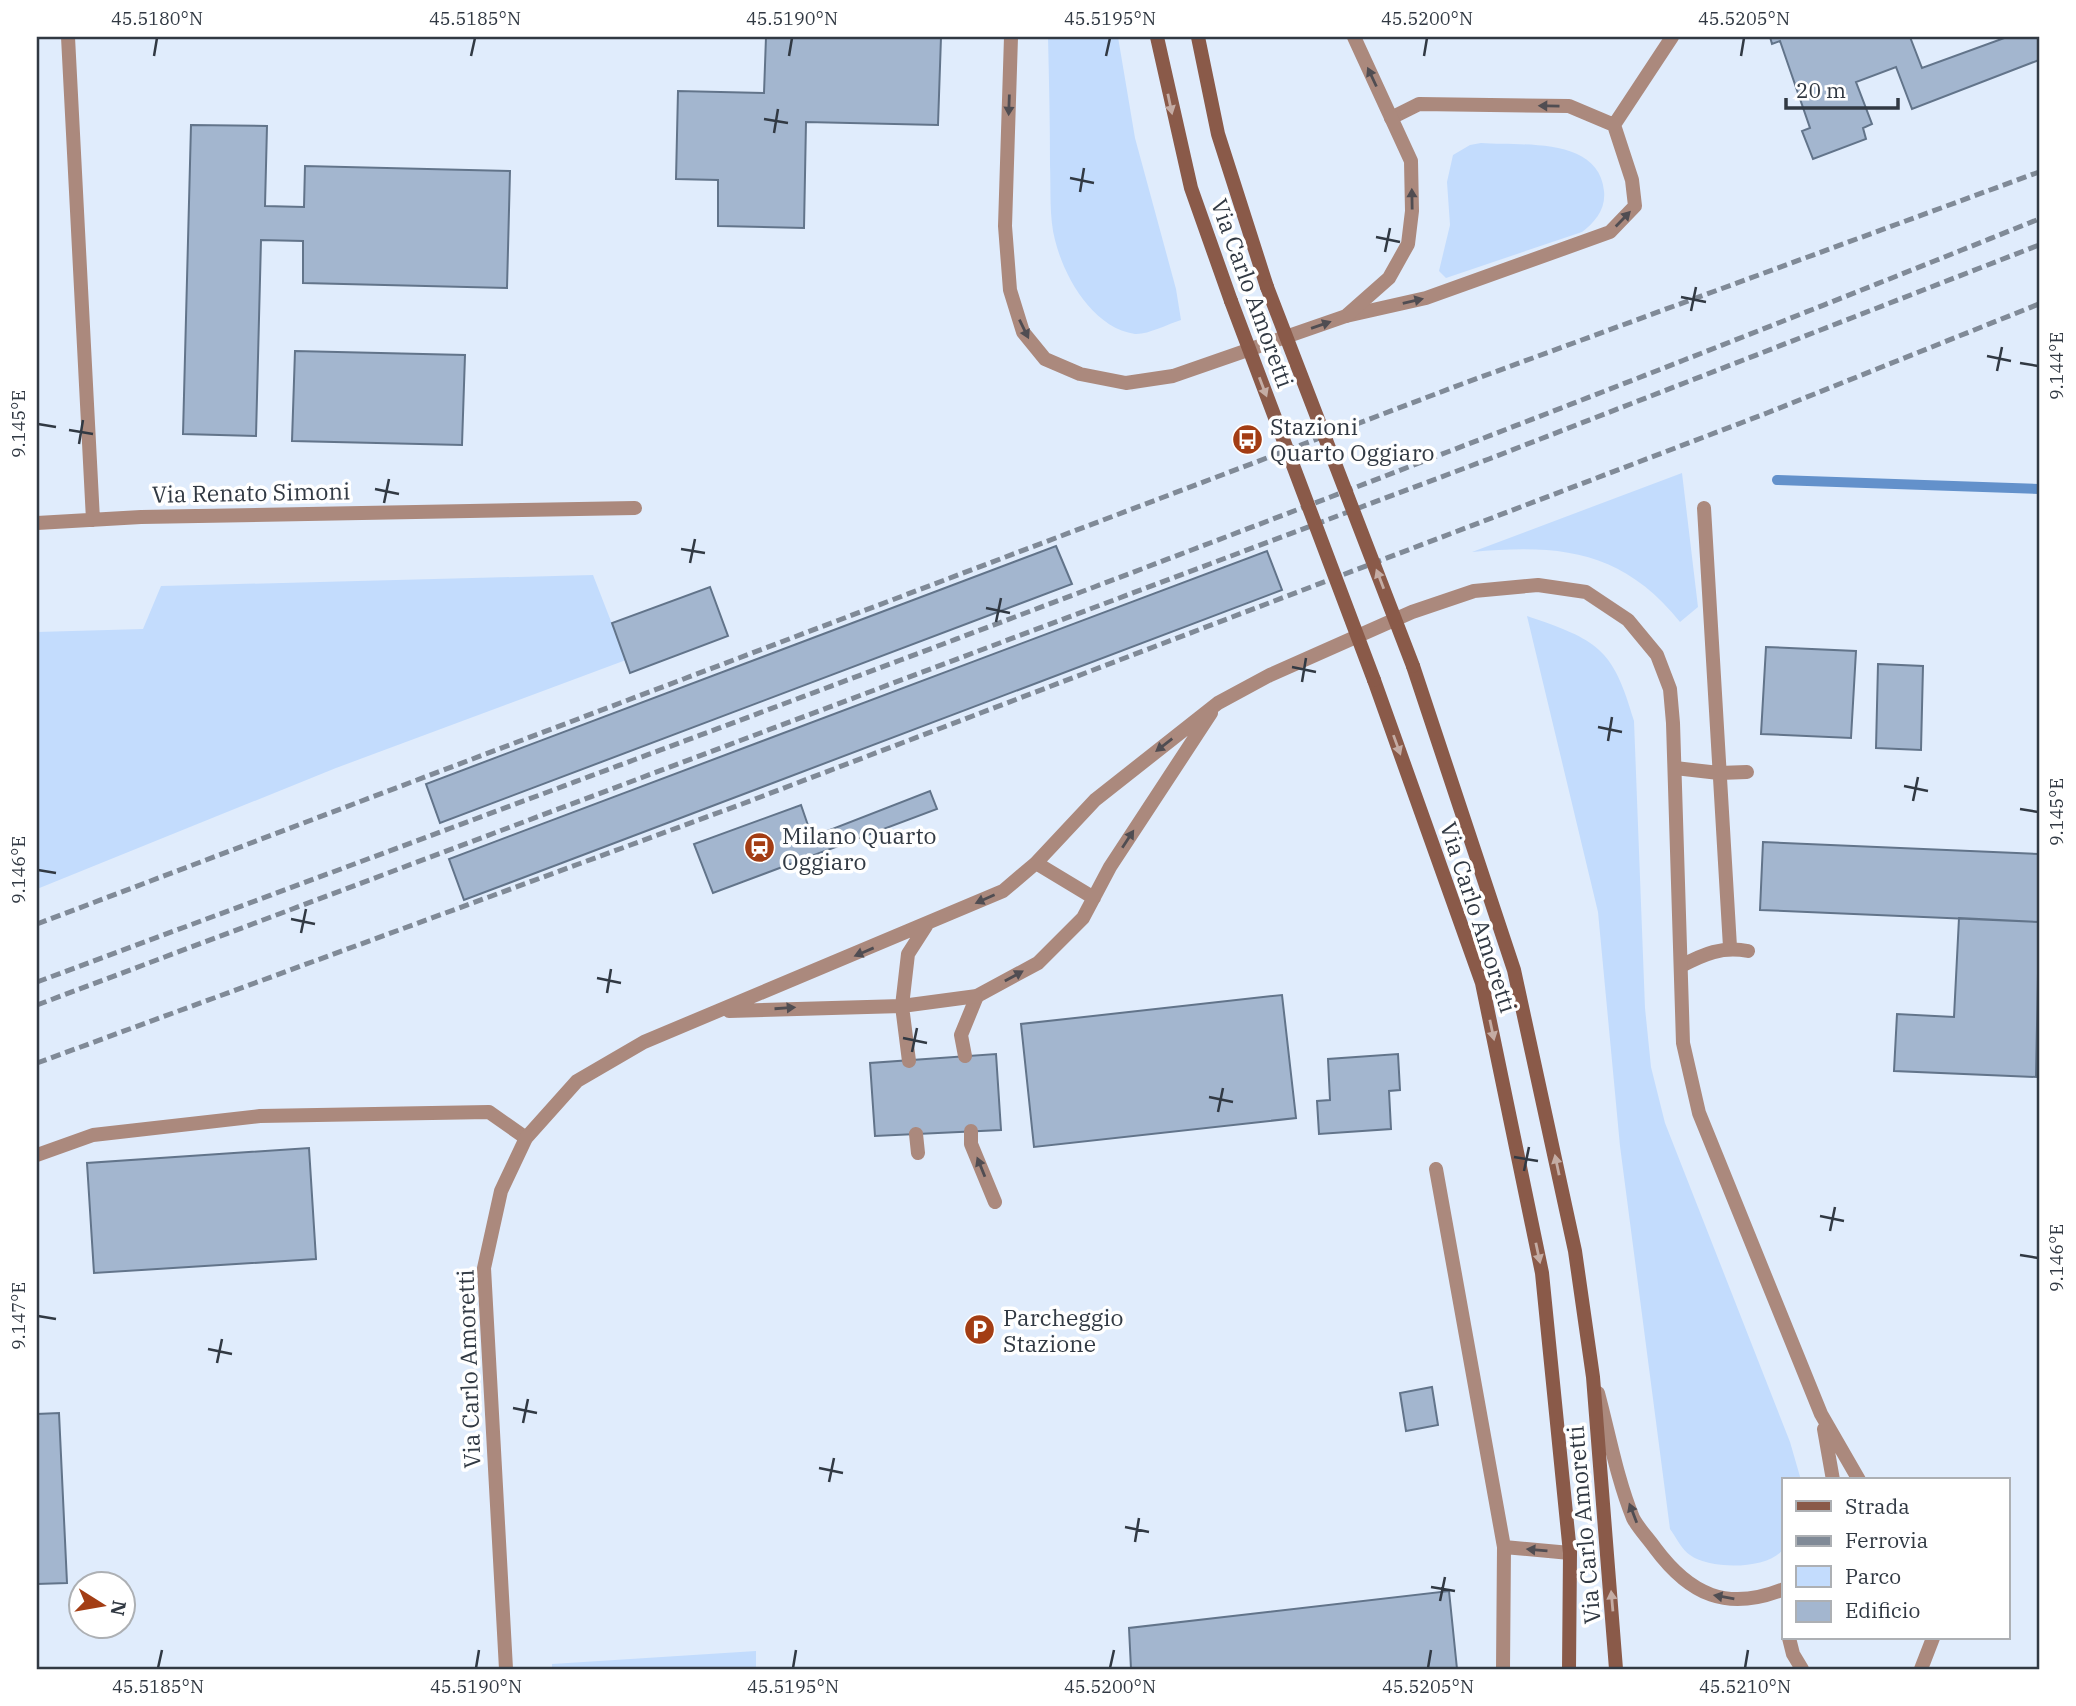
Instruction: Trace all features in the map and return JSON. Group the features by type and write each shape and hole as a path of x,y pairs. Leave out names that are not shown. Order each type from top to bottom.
{"street":[{"path":"68,37 93,520"},
{"path":"1011,37 1005,226 1010,290 1023,332 1045,359 1080,374 1126,383 1173,376 1346,317 1426,298 1610,232 1635,206 1632,180 1614,125 1569,106 1419,104 1391,118"},
{"name":"Via Carlo Amoretti","path":"1157,37 1191,188 1374,680 1482,983 1542,1273 1570,1553 1569,1669"},
{"name":"Via Carlo Amoretti","path":"1198,37 1219,134 1267,287 1413,666 1514,970 1575,1251 1593,1377 1616,1669"},
{"path":"1346,317 1389,278 1408,244 1412,211 1411,161 1354,37"},
{"path":"1614,125 1672,37"},
{"name":"Via Renato Simoni","path":"37,523 635,508"},
{"path":"1704,508 1730,947"},
{"name":"Via Carlo Amoretti","path":"506,1669 484,1268 501,1191 526,1138 577,1081 644,1042 1003,891 1036,863 1095,800 1218,703 1270,675 1412,612 1474,591 1538,585 1586,592 1628,620 1657,655 1670,689 1683,1043 1699,1113 1821,1414 1858,1478"},
{"name":"Via Carlo Amoretti","path":"717,1012 803,1006 902,1006 977,996 1038,963 1083,918 1110,867 1218,703"},
{"path":"1675,768 1719,773 1747,772"},
{"path":"1036,863 1094,898"},
{"path":"909,1060 902,1006 908,954 927,925"},
{"path":"1681,966 1706,953 1730,947 1748,951"},
{"path":"965,1056 961,1035 977,996"},
{"path":"37,1155 93,1135 260,1116 489,1112 526,1138"},
{"path":"971,1131 971,1144 995,1202"},
{"path":"916,1134 918,1153"},
{"path":"1436,1169 1504,1547 1503,1669"},
{"name":"Via Carlo Amoretti","path":"1593,1377 1633,1519 1671,1569 1692,1588 1722,1598 1757,1600 1782,1590"},
{"name":"Via Carlo Amoretti","path":"1821,1414 1833,1478"},
{"name":"Via Carlo Amoretti","path":"1504,1547 1570,1553"},
{"path":"1789,1640 1802,1669"},
{"path":"1921,1669 1932,1640"}],"green space":[{"path":"1048,37 1118,37 1135,138 1176,289 1181,320 1140,334 1120,330 1106,322 1083,299 1065,269 1055,240 1051,213"},
{"path":"1470,145 1536,145 1573,152 1588,161 1599,173 1604,191 1603,204 1595,219 1582,232 1446,278 1439,271 1450,225 1447,182 1453,155"},
{"path":"1682,473 1698,607 1680,622 1658,598 1635,580 1612,566 1587,557 1533,549 1472,552"},
{"path":"593,575 626,660 336,768 37,889 37,632 143,629 161,586"},
{"path":"1527,616 1570,632 1599,650 1618,677 1634,721 1645,1008 1651,1067 1665,1123 1790,1442 1800,1478 1782,1478 1782,1550 1777,1555 1753,1564 1725,1565 1699,1560 1684,1550 1670,1529 1620,1146 1598,912"},
{"path":"756,1651 756,1669 552,1669 552,1664"}],"building":[{"path":"766,37 941,37 938,125 806,122 804,228 718,226 718,180 676,179 678,91 764,93"},
{"path":"1770,37 1910,37 1922,68 2007,37 2039,37 2039,60 1912,109 1896,67 1856,82 1872,124 1863,128 1866,139 1813,159 1802,131 1810,128 1780,41 1772,44"},
{"path":"191,125 267,126 265,206 304,207 305,166 510,171 507,288 303,283 303,241 261,240 256,436 183,434"},
{"path":"295,351 465,355 462,445 292,441"},
{"path":"1056,546 1072,584 440,823 426,784"},
{"path":"1267,551 1282,590 464,900 449,859"},
{"path":"710,587 728,636 630,673 612,623"},
{"path":"1766,647 1856,651 1851,738 1761,734"},
{"path":"1878,664 1923,666 1921,750 1876,748"},
{"path":"930,791 937,809 713,893 694,844 801,805 812,837"},
{"path":"1763,842 2039,854 2039,922 1760,910"},
{"path":"1959,918 2039,922 2036,1077 1894,1071 1897,1014 1954,1017"},
{"path":"1282,995 1296,1118 1034,1147 1021,1024"},
{"path":"996,1054 1001,1130 875,1136 870,1063"},
{"path":"1398,1054 1400,1090 1389,1091 1391,1129 1319,1134 1317,1101 1330,1100 1328,1059"},
{"path":"309,1148 316,1259 94,1273 87,1163"},
{"path":"1432,1387 1438,1425 1406,1431 1400,1393"},
{"path":"59,1413 66,1583 37,1584 37,1414"},
{"path":"1449,1591 1457,1669 1131,1669 1129,1628"}],"waterway":[{"path":"1777,480 2039,489"}],"railway":[{"path":"37,924 1462,384 2039,172"},
{"path":"37,982 1291,512 2039,219"},
{"path":"37,1005 1489,459 2039,245"},
{"path":"37,1063 742,804 1767,413 2039,304"}],"place":[{"name":"Stazioni Quarto Oggiaro","path":"1247,439"},
{"name":"Milano Quarto Oggiaro","path":"759,848"},
{"name":"Parcheggio Stazione","path":"980,1330"}]}
